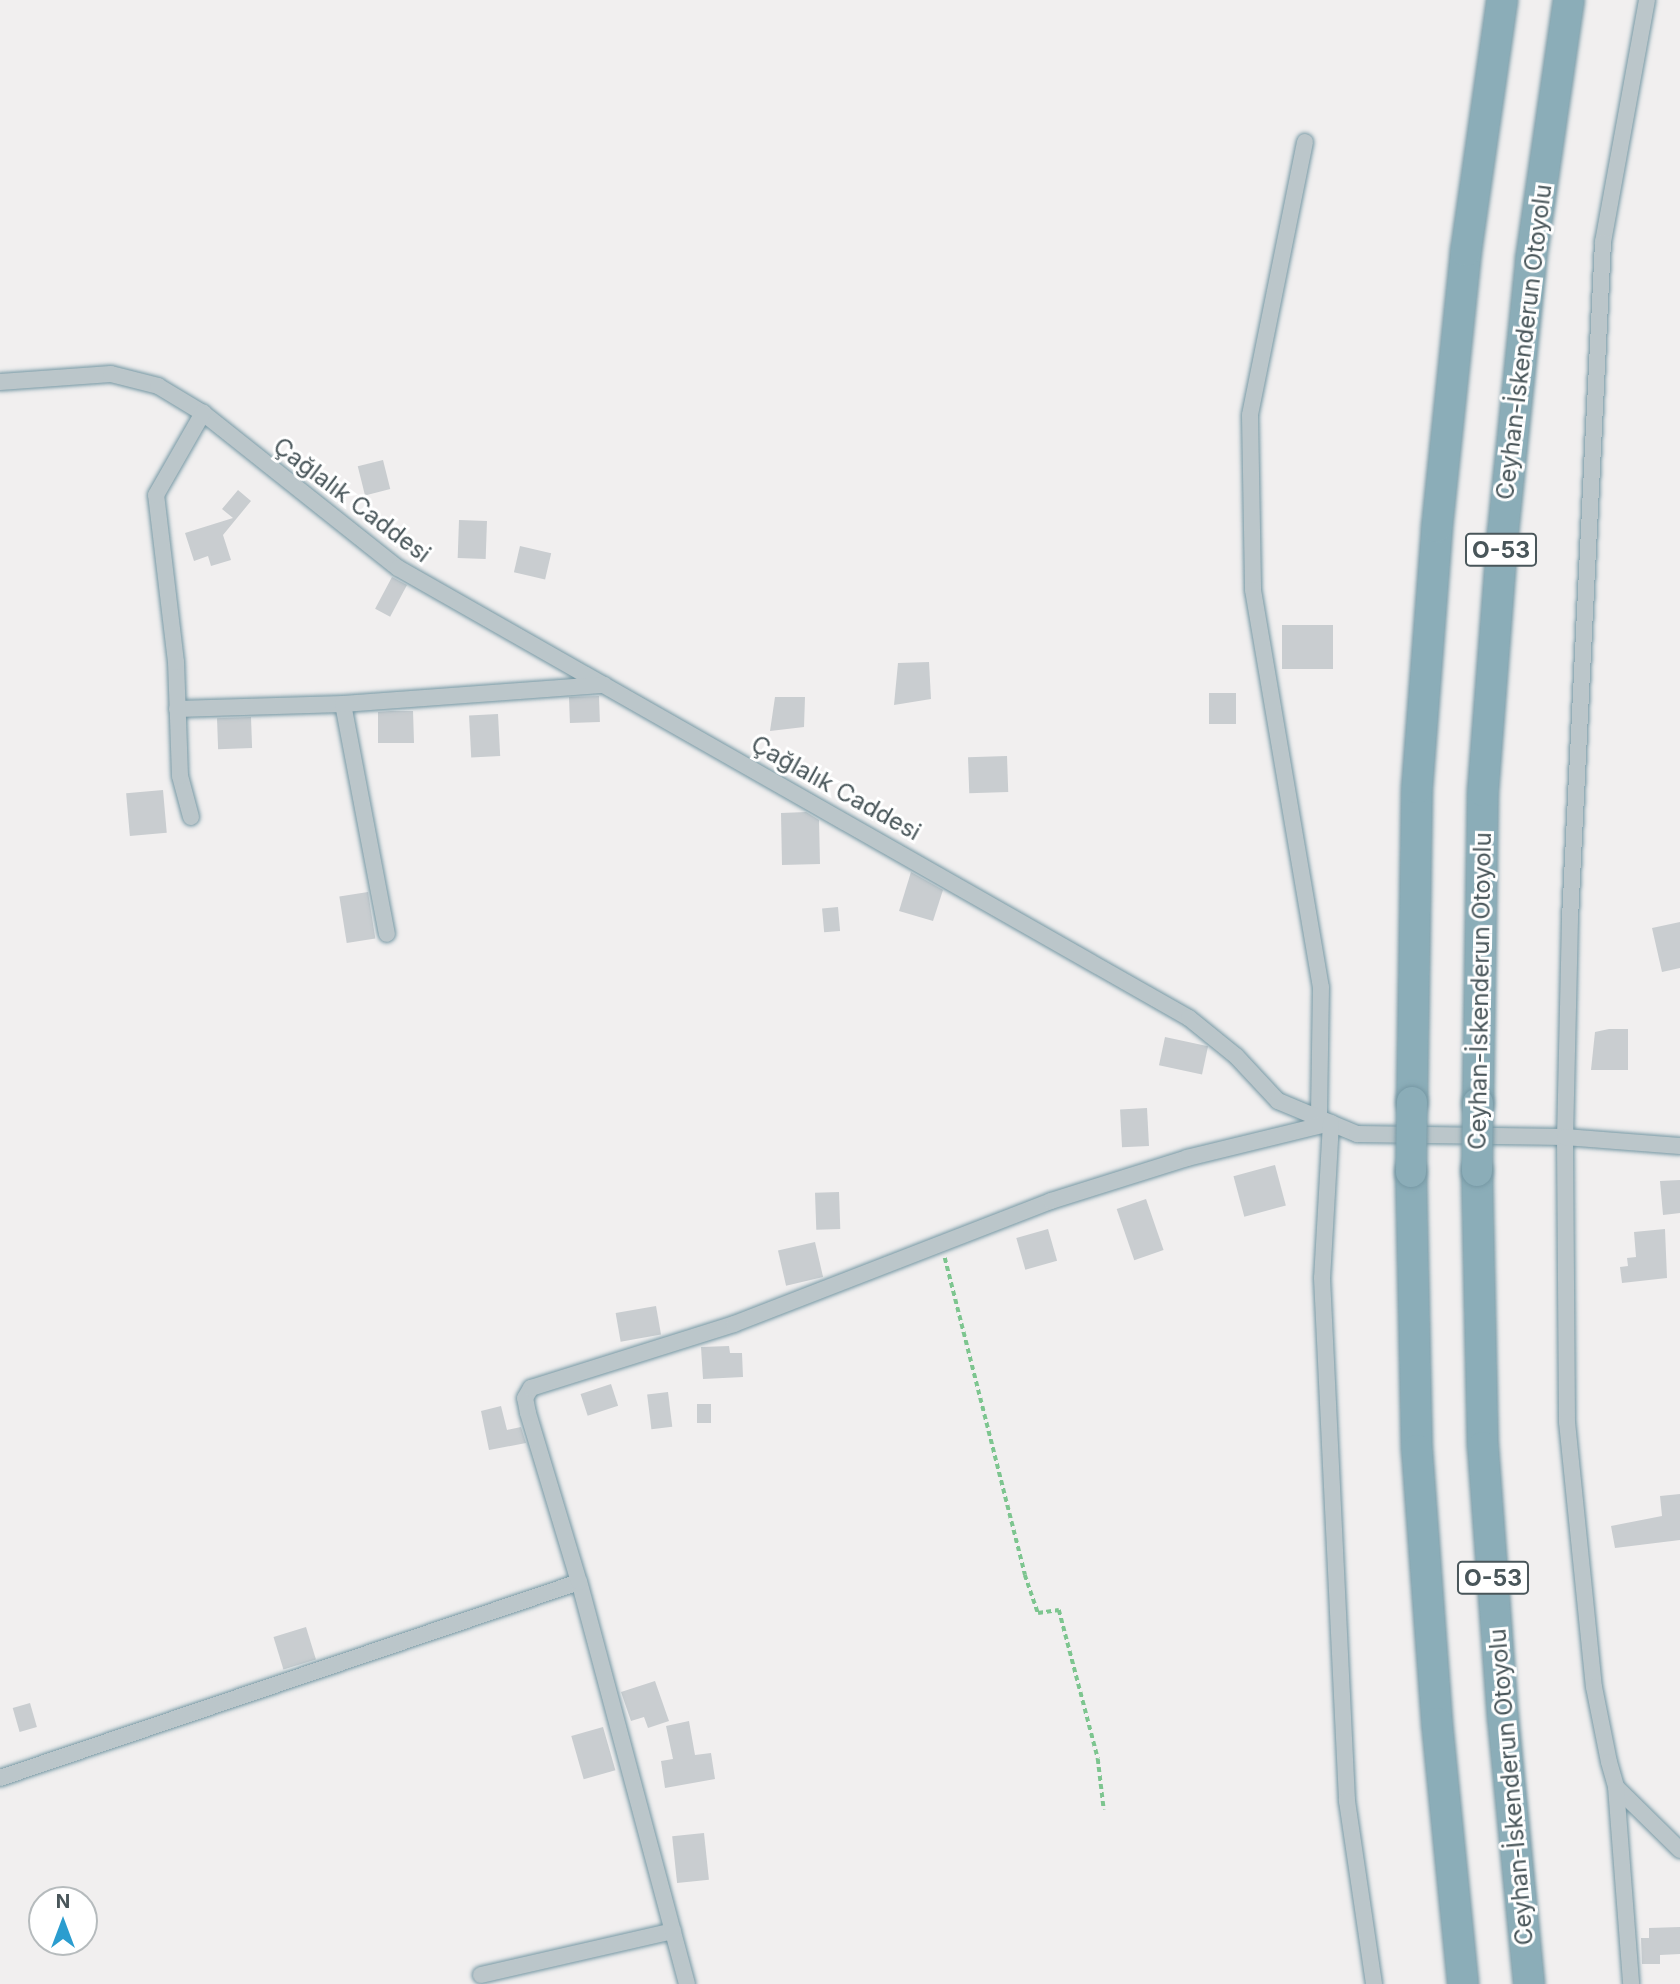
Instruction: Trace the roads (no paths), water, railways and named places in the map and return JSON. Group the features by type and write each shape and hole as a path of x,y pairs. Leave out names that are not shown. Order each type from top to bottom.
{"highway":[{"name":"O-53","path":"1463,1984 1437,1723 1417,1450 1411,1171 1417,788 1437,527 1466,251 1502,0"},
{"name":"Ceyhan-İskenderun Otoyolu","path":"1529,1984 1503,1718 1483,1447 1478,1103 1483,791 1503,532 1531,259 1569,0"}],"street":[{"path":"1631,1984 1616,1787 1594,1687 1567,1422 1565,1138 1570,919 1603,242 1647,0"},
{"path":"1305,142 1250,415 1253,590 1321,987 1325,1121 1322,1278 1345,1746 1348,1801 1374,1984"},
{"name":"Çağlalık Caddesi","path":"0,382 111,374 158,386 203,413 398,568 1189,1018 1236,1056 1278,1101 1357,1134 1565,1138 1680,1146"},
{"path":"191,817 180,776 168,585 156,495 203,413"},
{"path":"177,709 343,704 605,685"},
{"path":"343,704 387,934"},
{"path":"687,1984 579,1582 528,1413 525,1398 531,1388 734,1324 941,1242 1188,1158 1325,1121"},
{"path":"0,1778 579,1582"},
{"path":"1616,1787 1680,1850"},
{"path":"481,1975 673,1931"}]}
